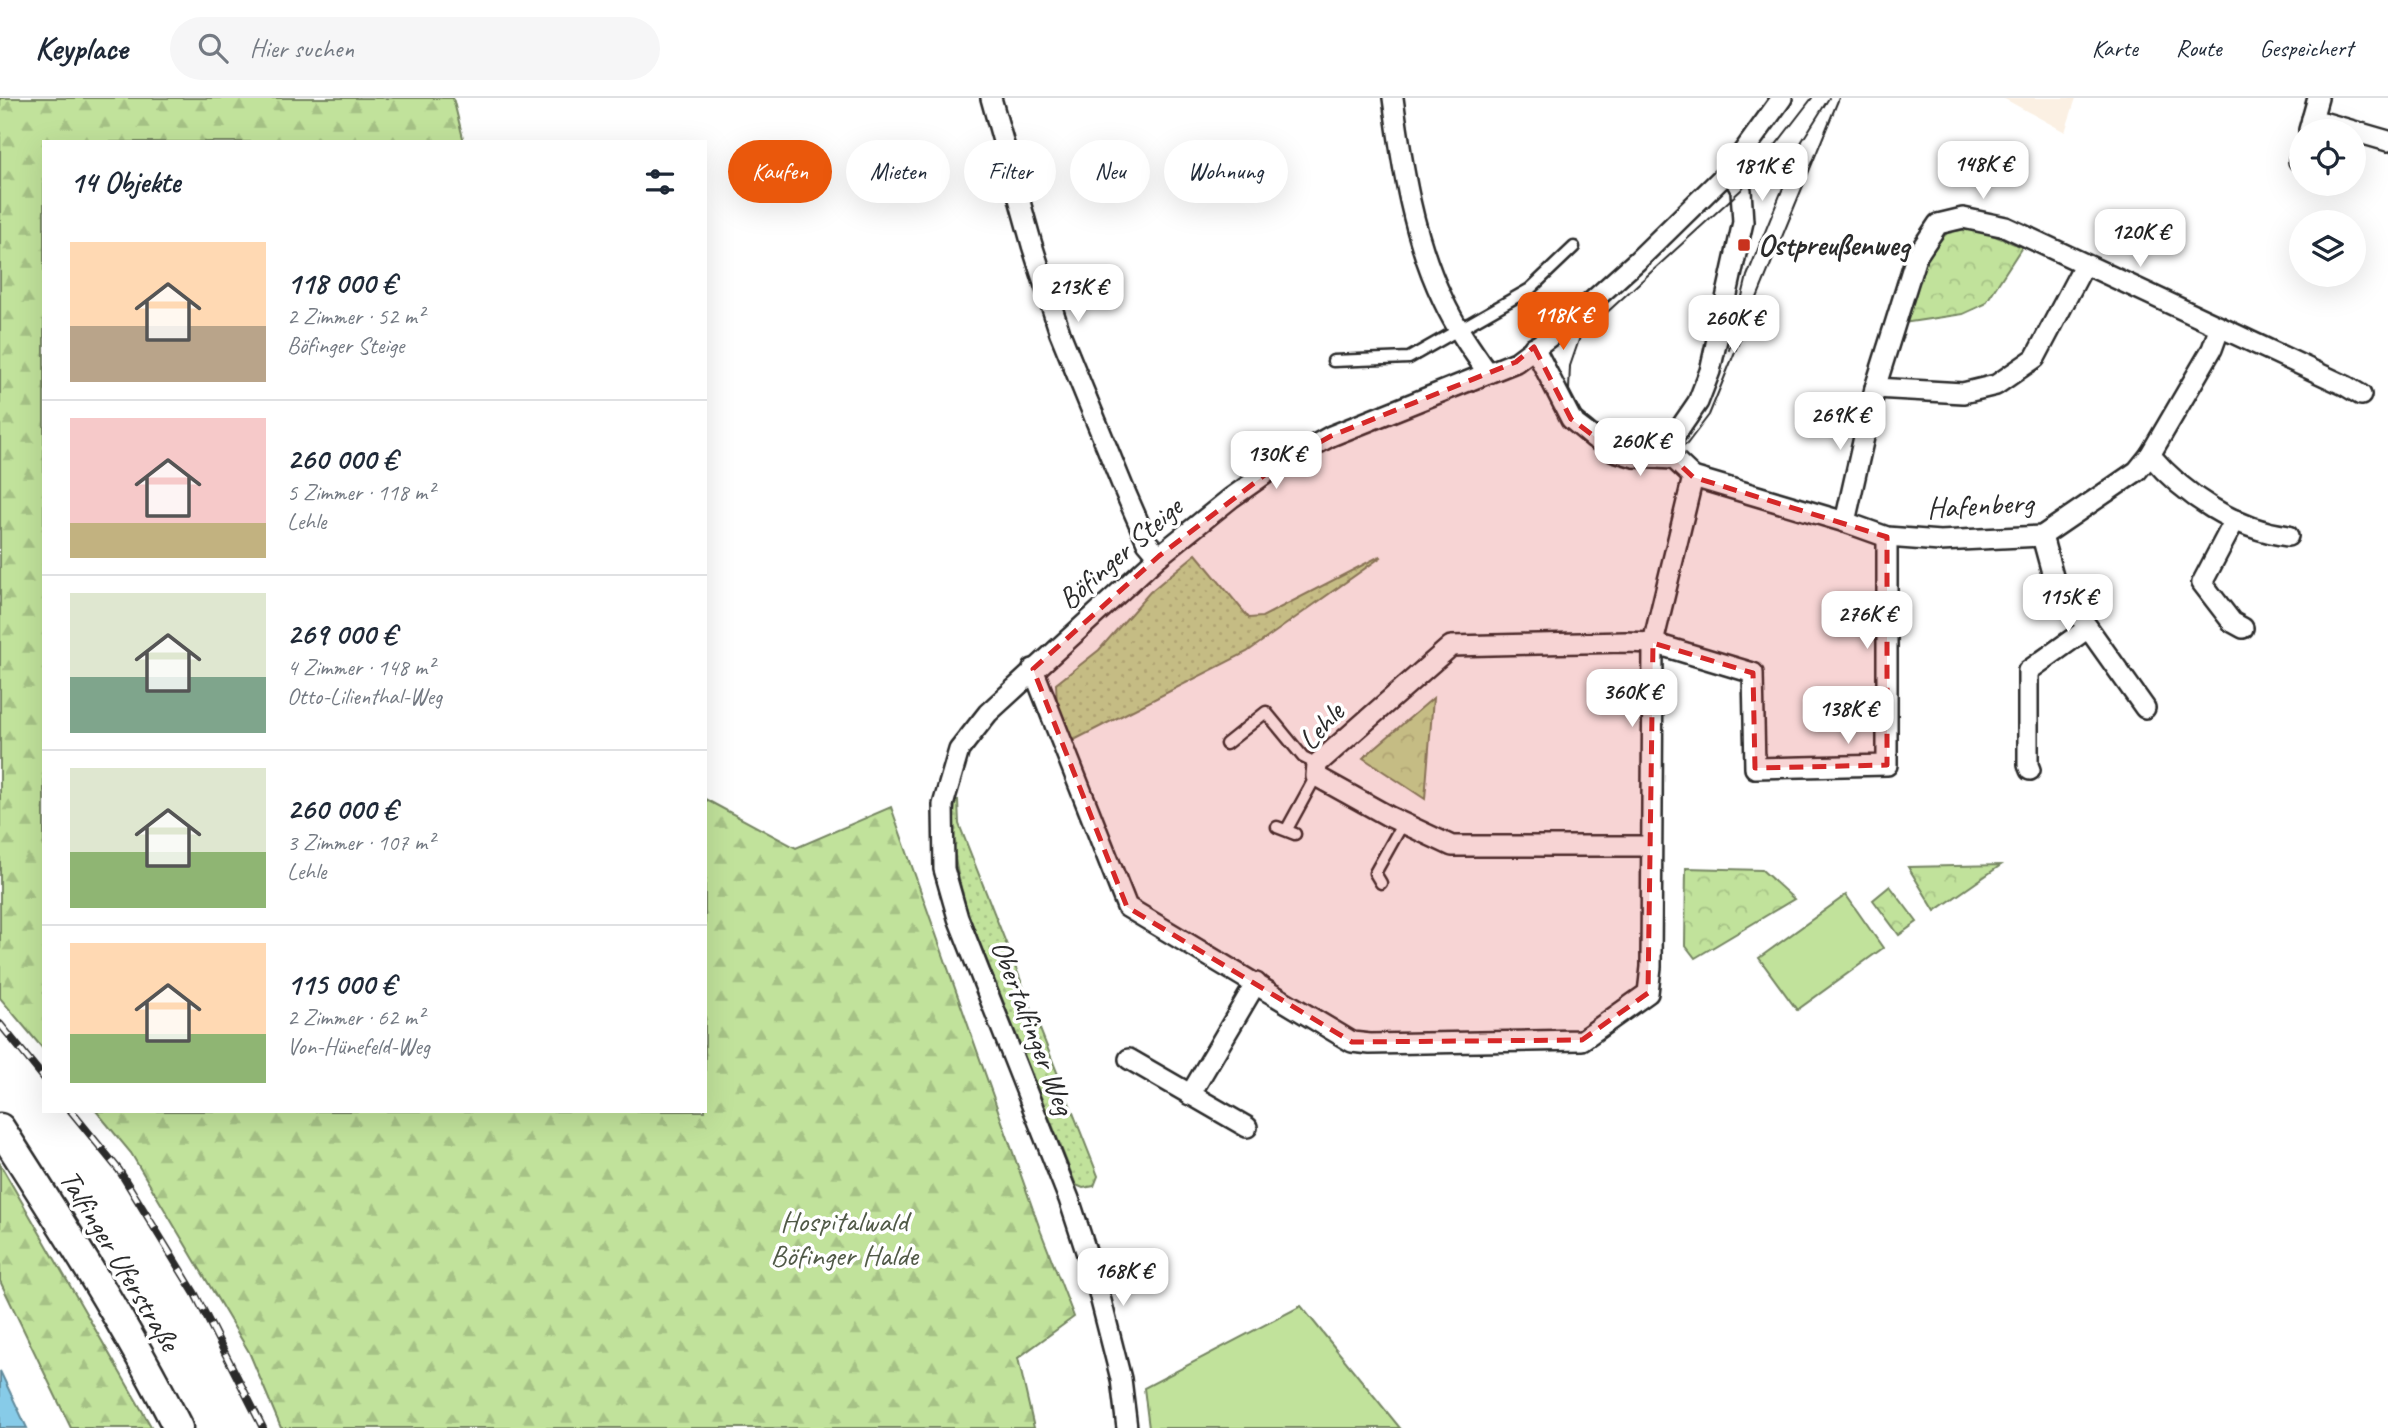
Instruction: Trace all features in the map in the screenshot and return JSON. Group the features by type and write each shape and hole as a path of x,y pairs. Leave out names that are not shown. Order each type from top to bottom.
{"street":[{"path":"991,98 1032,246 1060,333 1147,542 1159,556"},
{"path":"1393,98 1414,214 1426,258 1458,330 1488,373"},
{"name":"Böfinger Steige","path":"1033,670 1159,556 1231,498 1275,467 1331,436 1516,362 1568,323 1637,261 1730,170 1782,98"},
{"path":"2312,119 2318,98"},
{"path":"2366,136 2388,141"},
{"path":"1033,670 1127,907 1352,1042 1370,1044 1582,1040 1648,993 1651,967 1653,643 1693,477 1674,459 1671,450 1674,437 1698,401 1710,371 1743,222 1741,190 1730,170"},
{"path":"1845,522 1875,388 1916,257 1938,224 1963,218 2006,227 2361,395"},
{"path":"1875,388 1963,393 1996,385 2035,358 2084,265"},
{"name":"Hafenberg","path":"1693,477 1845,522 1886,537 1940,541 2042,536 2137,471 2150,455 2211,348 2220,327"},
{"path":"1534,347 1571,419 1594,438 1614,452 1634,457 1674,459"},
{"path":"2150,455 2187,492 2235,520 2270,534 2288,536"},
{"path":"2235,520 2202,583 2232,622 2243,628"},
{"path":"2042,536 2054,580 2145,708"},
{"name":"Lehle","path":"1651,846 1452,846 1343,792 1317,770 1451,646 1653,643 1753,673 1755,768 1887,765 1886,537"},
{"path":"2030,770 2028,671 2088,628"},
{"name":"Obertalfinger Weg","path":"1033,670 989,713 959,750 943,805 944,869 958,918 1077,1224 1097,1286 1121,1379 1127,1428"},
{"path":"1190,1095 1256,983"},
{"path":"1129,1059 1247,1127"},
{"name":"Talfinger Uferstraße","path":"0,1128 63,1225 126,1331 178,1428"}],"lane":[{"path":"1333,360 1409,358 1530,289 1574,247"},
{"path":"1226,744 1266,712 1317,770 1286,830"},
{"path":"1381,883 1375,873 1403,823"}],"highlighted area":[{"path":"1534,347 1571,419 1614,451 1674,459 1693,477 1887,537 1887,765 1755,768 1753,673 1653,643 1648,993 1582,1040 1352,1042 1127,907 1033,669 1159,556 1275,467 1331,436 1516,362"}],"shaded area":[{"path":"2003,98 2076,98 2065,132"}],"green space":[{"path":"0,98 453,98 464,140 42,140 42,1048 0,998"},
{"path":"1975,228 2022,247 1985,304 1963,314 1903,323 1930,251 1948,232"},
{"path":"1196,554 1249,618 1262,617 1381,557 1247,652 1072,741 1057,705 1056,684 1099,650 1150,592"},
{"path":"1433,698 1425,799 1363,758"},
{"name":"Hospitalwald Böfinger Halde","path":"707,800 796,848 891,807 1041,1232 1074,1317 1018,1358 1034,1428 281,1428 249,1352 131,1153 98,1113 707,1113"},
{"path":"956,800 959,824 1098,1176 1094,1186 1083,1188 1076,1185 968,913 953,843"},
{"path":"2001,865 1935,911 1908,867"},
{"path":"1686,868 1762,870 1794,899 1695,958 1685,945"},
{"path":"1890,886 1917,922 1899,935 1873,900"},
{"path":"1846,895 1883,948 1797,1010 1759,958"},
{"path":"0,1164 152,1428 71,1428 0,1281"},
{"path":"1301,1306 1400,1428 1149,1428 1144,1388"}],"water":[{"path":"0,1371 27,1428 0,1428"}],"tram line":[{"path":"1812,98 1741,190 1580,337 1570,366 1569,390 1583,417 1623,447 1671,450 1687,444 1709,415 1839,98"},
{"path":"1729,350 1747,276 1802,141 1829,98"}],"railway":[{"path":"0,1024 42,1076"},
{"path":"73,1113 119,1170 195,1294 263,1428"}],"place":[{"name":"Ostpreußenweg","path":"1744,245"}]}
